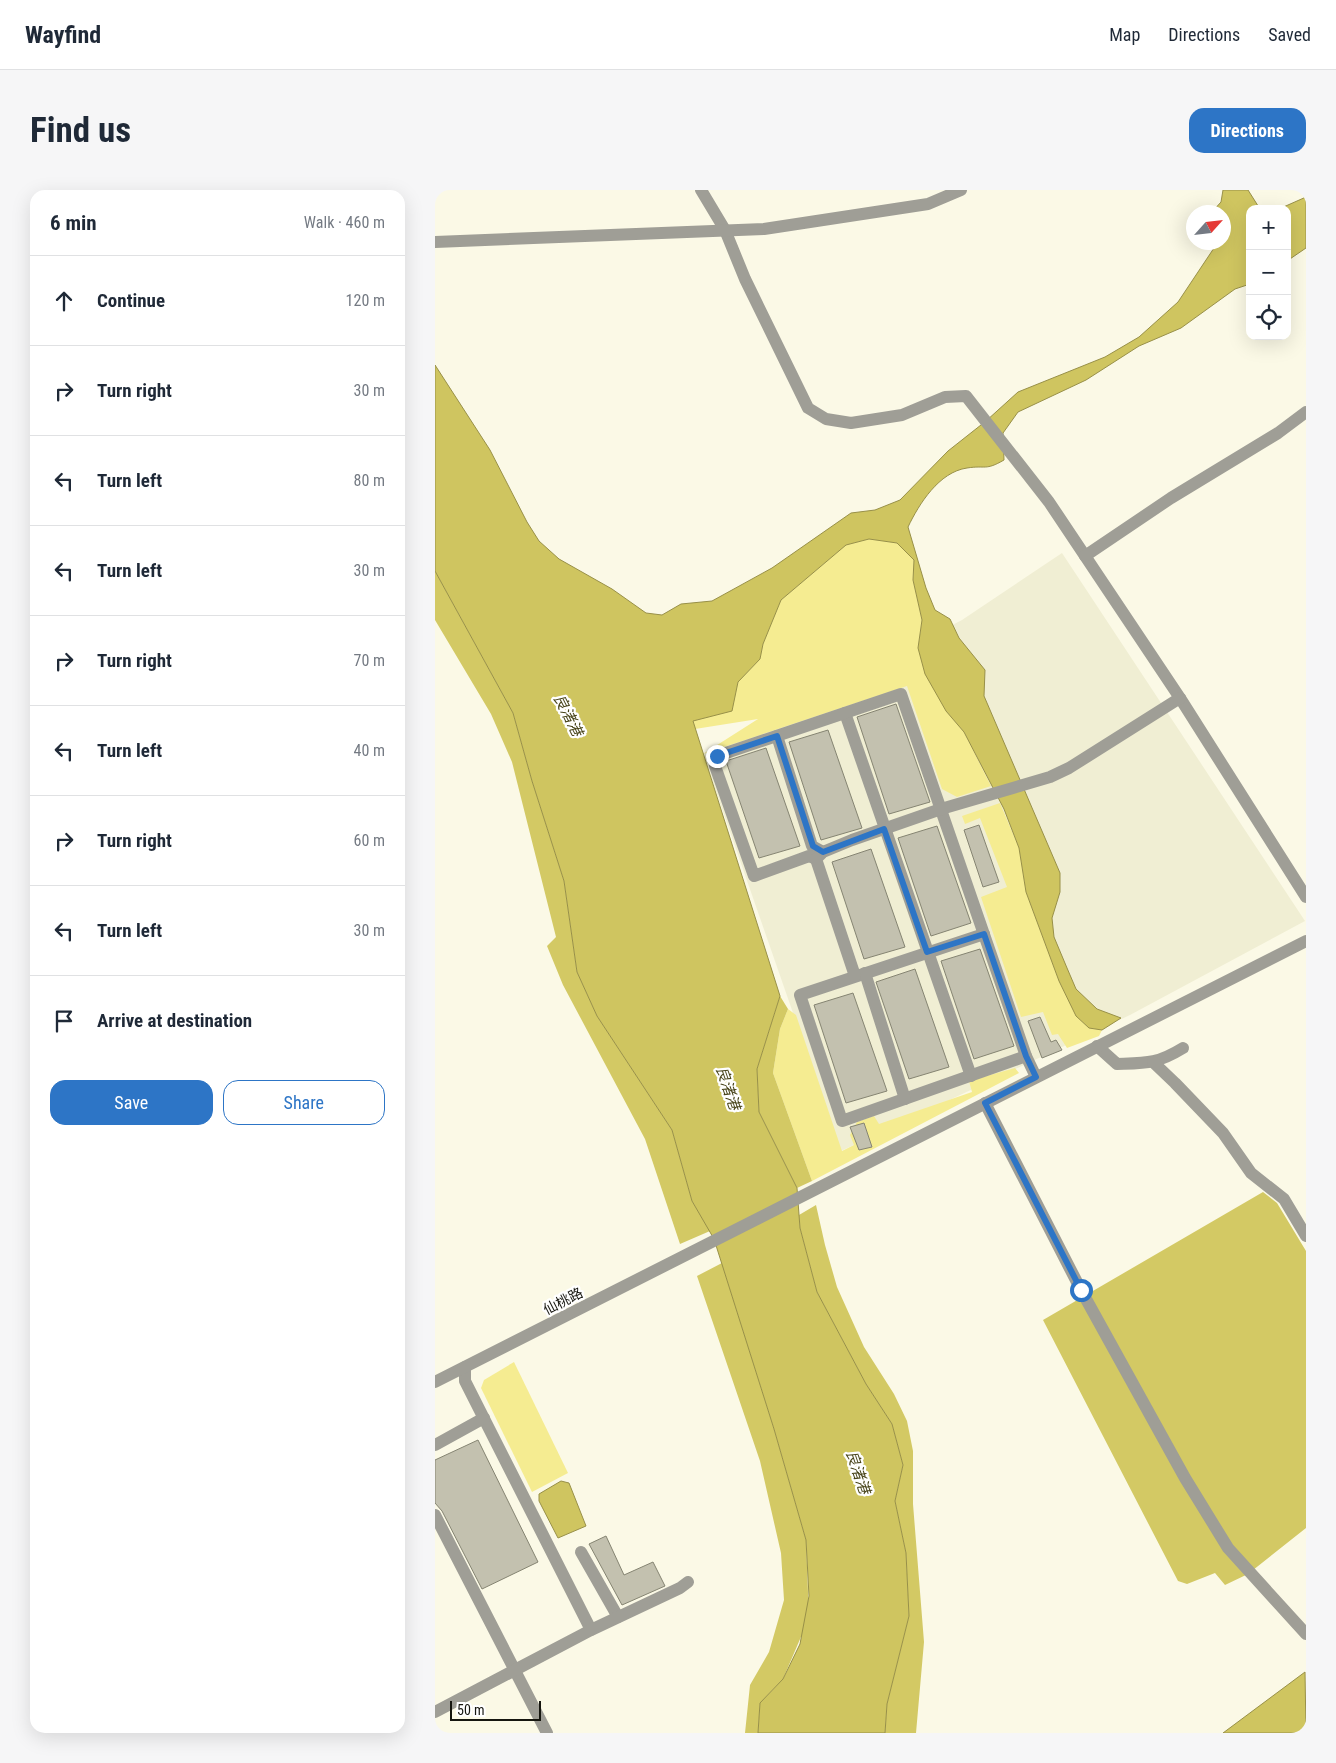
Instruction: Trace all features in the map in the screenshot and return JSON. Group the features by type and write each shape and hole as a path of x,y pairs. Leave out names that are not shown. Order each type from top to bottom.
{"street":[{"path":"701,190 725,230 745,279 808,408 826,419 851,423 902,415 945,397 966,396 1027,474 1085,556 1180,698 1306,897"},
{"path":"435,242 764,229 928,204 961,190"},
{"path":"1085,556 1171,498 1278,433 1306,412"},
{"path":"1036,1077 1026,1056 941,809 901,694 717,756 715,766 754,876 809,856 819,856 884,829 941,809 1050,777 1069,768 1180,698"},
{"path":"845,713 971,1076"},
{"path":"777,736 813,846 819,856 905,1099"},
{"path":"984,934 800,995 842,1121 1026,1056"},
{"name":"仙桃路","path":"435,1382 1306,941"},
{"path":"1097,1046 1117,1064 1153,1062 1165,1059 1183,1048"},
{"path":"1153,1062 1223,1134 1251,1172 1284,1199 1306,1236"},
{"path":"985,1103 1081,1290 1185,1478 1228,1548 1306,1634"},
{"path":"465,1367 465,1381 591,1630"},
{"path":"435,1445 484,1418"},
{"path":"435,1515 547,1733"},
{"path":"581,1552 618,1617"},
{"path":"435,1712 591,1630 680,1588 688,1582"}],"shaded area":[{"path":"869,539 897,543 914,560 913,580 922,620 918,648 946,711 964,732 991,786 957,797 942,789 907,686 703,754 758,719 695,729 693,721 732,710 738,682 760,659 763,644 781,600 846,545"},
{"path":"1062,553 1305,921 1130,1015 841,1151 703,754 962,620"},
{"path":"435,571 513,713 532,781 564,881 577,972 597,1016 672,1130 692,1201 710,1231 680,1244 645,1139 563,985 547,946 556,937 512,762 491,714 435,620"},
{"path":"1000,803 1019,848 1026,892 1059,981 1076,1016 1089,1028 1102,1030 1099,1036 1067,1048 1058,1034 1052,1035 1043,1012 1021,1017 981,897 1007,887 980,818 965,824 962,816"},
{"path":"780,996 788,1009 780,1029 773,1073 812,1181 797,1188 759,1112 757,1069"},
{"path":"788,1009 796,1015 842,1151 854,1145 850,1135 857,1122 874,1116 879,1124 972,1092 969,1081 1015,1068 1019,1073 812,1181 773,1073 780,1029"},
{"path":"1263,1192 1277,1203 1306,1251 1306,1528 1248,1574 1225,1585 1215,1573 1187,1584 1178,1581 1043,1320"},
{"path":"816,1205 837,1287 864,1347 894,1394 907,1421 913,1451 913,1504 924,1642 916,1733 885,1733 887,1704 909,1616 906,1553 895,1501 903,1465 892,1424 866,1384 817,1292 800,1228 799,1215"},
{"path":"722,1263 774,1429 806,1540 809,1618 783,1679 760,1703 758,1733 745,1733 750,1685 769,1652 784,1600 781,1553 760,1461 697,1276"},
{"path":"514,1362 568,1473 532,1492 481,1388 484,1380"}],"water":[{"name":"良渚港","path":"1223,190 1248,190 1257,205 1246,205 1246,285 1235,289 1181,328 1139,346 1086,380 1018,412 1003,433 1004,460 989,467 967,468 957,471 939,482 924,499 908,527 926,588 935,610 950,619 959,638 985,670 984,696 1060,873 1060,892 1052,918 1054,937 1076,989 1097,1009 1121,1018 1102,1030 1089,1028 1076,1016 1059,981 1026,892 1019,848 1004,809 964,732 946,711 925,674 918,648 922,620 913,580 914,560 897,543 869,539 846,545 781,600 763,644 760,659 738,682 732,711 693,721 780,996 757,1069 759,1112 797,1188 800,1228 817,1292 866,1384 892,1424 903,1465 895,1501 906,1553 909,1616 887,1704 885,1733 758,1733 760,1703 783,1679 800,1644 809,1596 806,1540 774,1429 714,1239 692,1201 672,1130 597,1016 577,972 564,881 532,781 513,713 435,571 435,365 490,450 527,522 539,541 559,559 612,589 646,613 662,615 681,604 712,601 772,568 851,513 875,510 900,500 948,451 986,421 1018,392 1105,357 1139,337 1178,302 1213,250 1231,250 1231,205 1218,205 1221,202"},
{"path":"1306,197 1306,248 1291,258 1291,205 1288,205"},
{"path":"561,1481 569,1483 586,1526 558,1538 539,1501 539,1494"},
{"path":"1305,1672 1306,1733 1223,1733"}],"building":[{"path":"896,704 930,802 889,814 857,717"},
{"path":"828,730 862,828 821,840 789,742"},
{"path":"766,748 800,846 759,858 726,761"},
{"path":"979,825 999,882 983,887 964,830"},
{"path":"937,826 971,923 931,936 898,838"},
{"path":"871,849 905,947 864,959 832,862"},
{"path":"980,949 1014,1046 974,1059 941,961"},
{"path":"915,969 949,1067 909,1079 876,982"},
{"path":"853,993 887,1091 846,1103 814,1005"},
{"path":"1040,1017 1051,1042 1056,1040 1062,1050 1042,1058 1028,1021"},
{"path":"864,1123 872,1147 859,1150 850,1127"},
{"path":"478,1440 538,1562 482,1589 442,1511 435,1503 435,1460"},
{"path":"606,1536 624,1575 653,1562 665,1586 622,1605 589,1544"}],"route":[{"path":"717,756 777,736 813,846 823,852 884,829 927,952 984,934 1026,1056 1036,1077 985,1103 1081,1290"}]}
